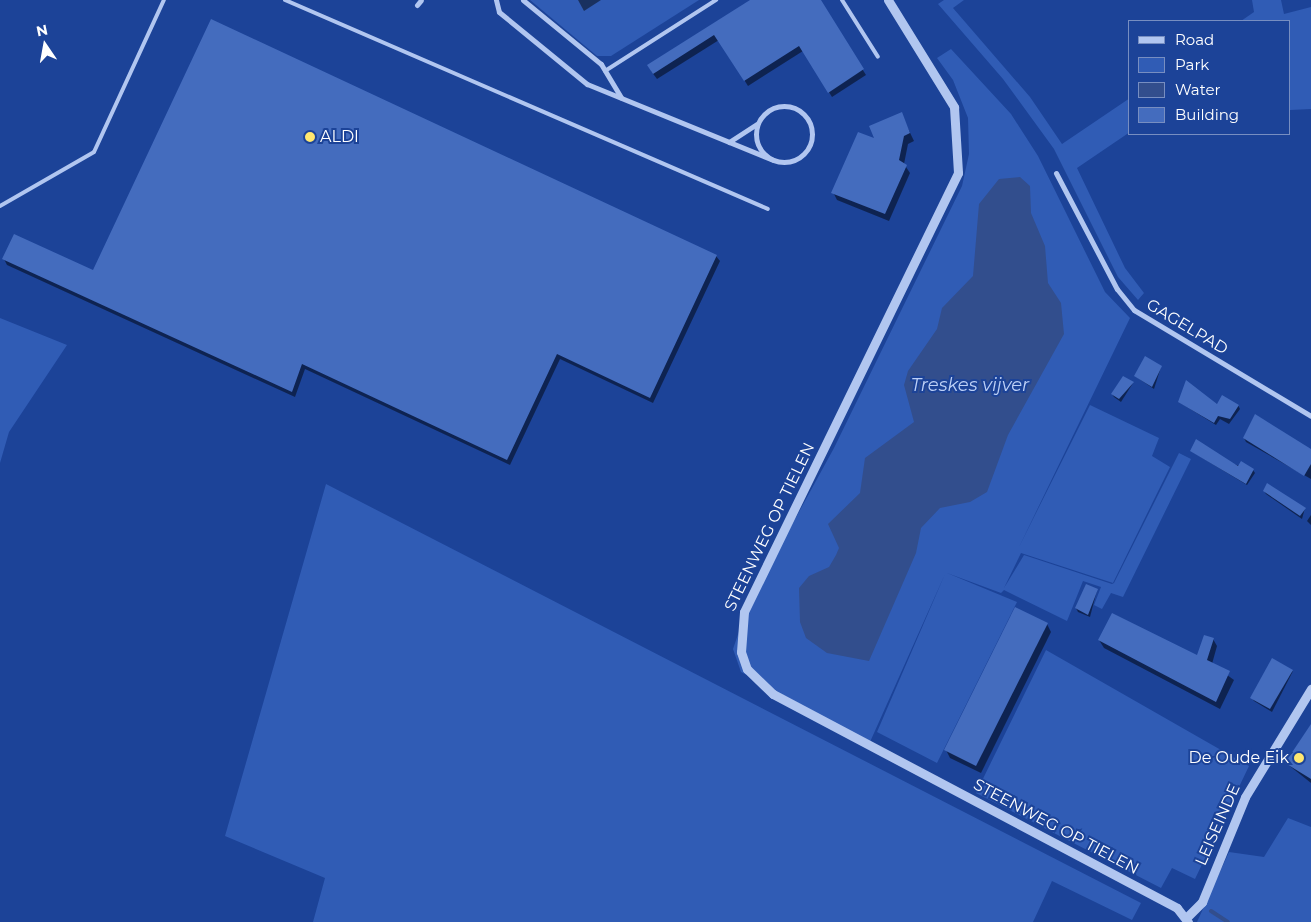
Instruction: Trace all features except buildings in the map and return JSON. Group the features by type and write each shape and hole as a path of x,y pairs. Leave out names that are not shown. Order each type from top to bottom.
{"street":[{"path":"417,5 421,0"},
{"path":"496,0 499,12 587,84 773,160 790,162 805,153 813,138 810,122 799,109 783,105 767,110 757,124 729,142"},
{"path":"522,0 605,71 622,98"},
{"name":"STEENWEG OP TIELEN","path":"888,0 954,107 958,173 744,612 741,652 748,669 773,694 1177,908 1187,920"},
{"path":"757,124 760,149 773,160"},
{"name":"GAGELPAD","path":"1056,173 1117,289 1134,310 1311,416"},
{"name":"LEISEINDE","path":"1187,920 1202,902 1245,797 1311,689"}],"lane":[{"path":"0,207 94,152 164,0"},
{"path":"284,0 768,209"},
{"path":"605,71 716,0"},
{"path":"842,0 878,57"}],"green space":[{"path":"530,0 699,0 611,56 597,56"},
{"path":"944,0 964,0 953,8 1030,97 1062,144 1128,99 1128,133 1077,168 1125,268 1144,293 1138,300 1118,277 1054,149 1003,79 938,4"},
{"path":"1252,0 1281,0 1284,14 1311,7 1311,109 1291,110 1291,20 1242,20 1254,12"},
{"path":"951,49 1011,114 1038,156 1105,292 1130,318 1019,547 1090,405 1159,438 1152,456 1170,467 1113,583 1021,553 1004,588 1024,555 1112,584 1114,583 1179,453 1191,459 1123,597 1111,593 1102,609 1094,605 1101,587 1083,581 1067,621 1004,590 1001,593 947,573 1017,602 937,763 877,732 945,574 870,742 741,672 733,649 748,605 834,448 962,186 969,154 968,118 953,80 937,58"},
{"path":"0,318 67,345 9,432 0,463"},
{"path":"326,484 1141,903 1132,920 1052,881 1033,922 313,922 325,878 225,836"},
{"path":"1046,650 1249,766 1195,879 1172,868 1161,888 976,793"},
{"path":"1288,818 1311,827 1311,922 1197,922 1229,852 1264,857"}],"water":[{"name":"Treskes vijver","path":"1020,177 1030,186 1031,213 1045,246 1048,283 1061,303 1064,334 1008,435 987,492 970,502 940,508 921,528 916,553 869,661 827,653 806,638 800,622 799,588 809,576 829,567 836,555 839,548 828,524 860,493 865,458 914,422 904,385 908,371 937,329 942,308 973,276 979,204 999,179"}],"waterway":[{"path":"1211,911 1228,922"}],"place":[{"name":"ALDI","path":"310,137"},
{"name":"De Oude Eik","path":"1299,758"}]}
